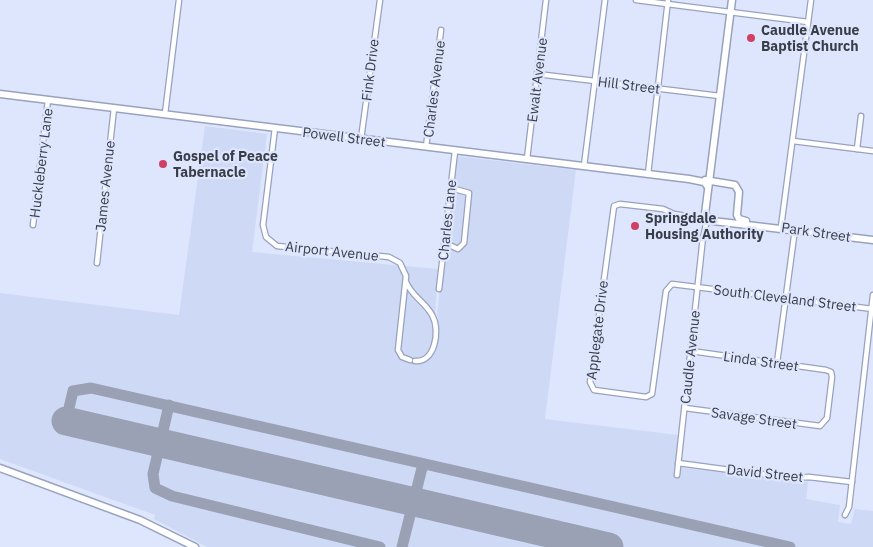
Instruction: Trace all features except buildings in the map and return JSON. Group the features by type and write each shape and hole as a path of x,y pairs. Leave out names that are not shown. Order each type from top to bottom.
{"street":[{"path":"165,114 179,0"},
{"name":"Fink Drive","path":"361,139 380,0"},
{"name":"Ewalt Avenue","path":"527,159 546,0"},
{"path":"584,166 605,0"},
{"path":"636,0 668,2 808,22"},
{"path":"706,218 708,183 712,168 732,0"},
{"path":"781,227 811,0"},
{"path":"648,174 668,2"},
{"name":"Charles Avenue","path":"426,147 441,30"},
{"name":"Hill Street","path":"537,74 720,96"},
{"name":"Powell Street","path":"0,94 689,179 708,183 717,182"},
{"name":"Huckleberry Lane","path":"33,225 48,100"},
{"name":"James Avenue","path":"97,263 114,108"},
{"path":"857,149 861,116"},
{"name":"Airport Avenue","path":"275,128 263,225 268,240 281,246 393,258 403,266 406,281 411,292 433,315 435,324 430,354 424,360 402,357 398,350 406,281"},
{"path":"792,141 873,151"},
{"name":"Charles Lane","path":"440,290 455,151"},
{"path":"712,168 717,182 736,185 738,188 737,215 730,223"},
{"path":"445,243 458,249 464,242 469,192 451,188"},
{"name":"Applegate Drive","path":"698,287 672,284 667,288 652,394 646,396 592,388 590,382 612,209 620,204 663,209 674,214 703,216 706,218"},
{"name":"Park Street","path":"737,215 743,221 760,225"},
{"name":"Park Street","path":"706,218 730,223 781,227 873,240"},
{"name":"Caudle Avenue","path":"677,475 706,218"},
{"path":"777,363 795,229"},
{"name":"South Cleveland Street","path":"698,287 872,309"},
{"path":"845,515 849,507 873,295"},
{"name":"Linda Street","path":"691,351 831,372 827,418 823,424"},
{"name":"Savage Street","path":"685,408 816,426 823,424"},
{"name":"David Street","path":"678,463 791,478 809,477 852,482"},
{"path":"0,468 144,522 195,547"}],"shaded area":[{"path":"205,126 267,134 252,252 438,269 435,316 439,321 437,315 455,156 576,170 545,419 678,435 675,467 808,482 806,499 840,505 838,522 851,524 855,509 873,511 873,547 207,547 154,519 155,515 0,459 0,293 179,315"}],"taxiway":[{"path":"66,421 73,391 91,388 790,547"},
{"path":"169,405 153,474 155,488 172,496 380,547"},
{"path":"402,547 423,464"}],"runway":[{"path":"66,421 609,547"}],"place":[{"name":"Caudle Avenue Baptist Church","path":"751,38"},
{"name":"Gospel of Peace Tabernacle","path":"163,164"},
{"name":"Springdale Housing Authority","path":"635,226"}]}
